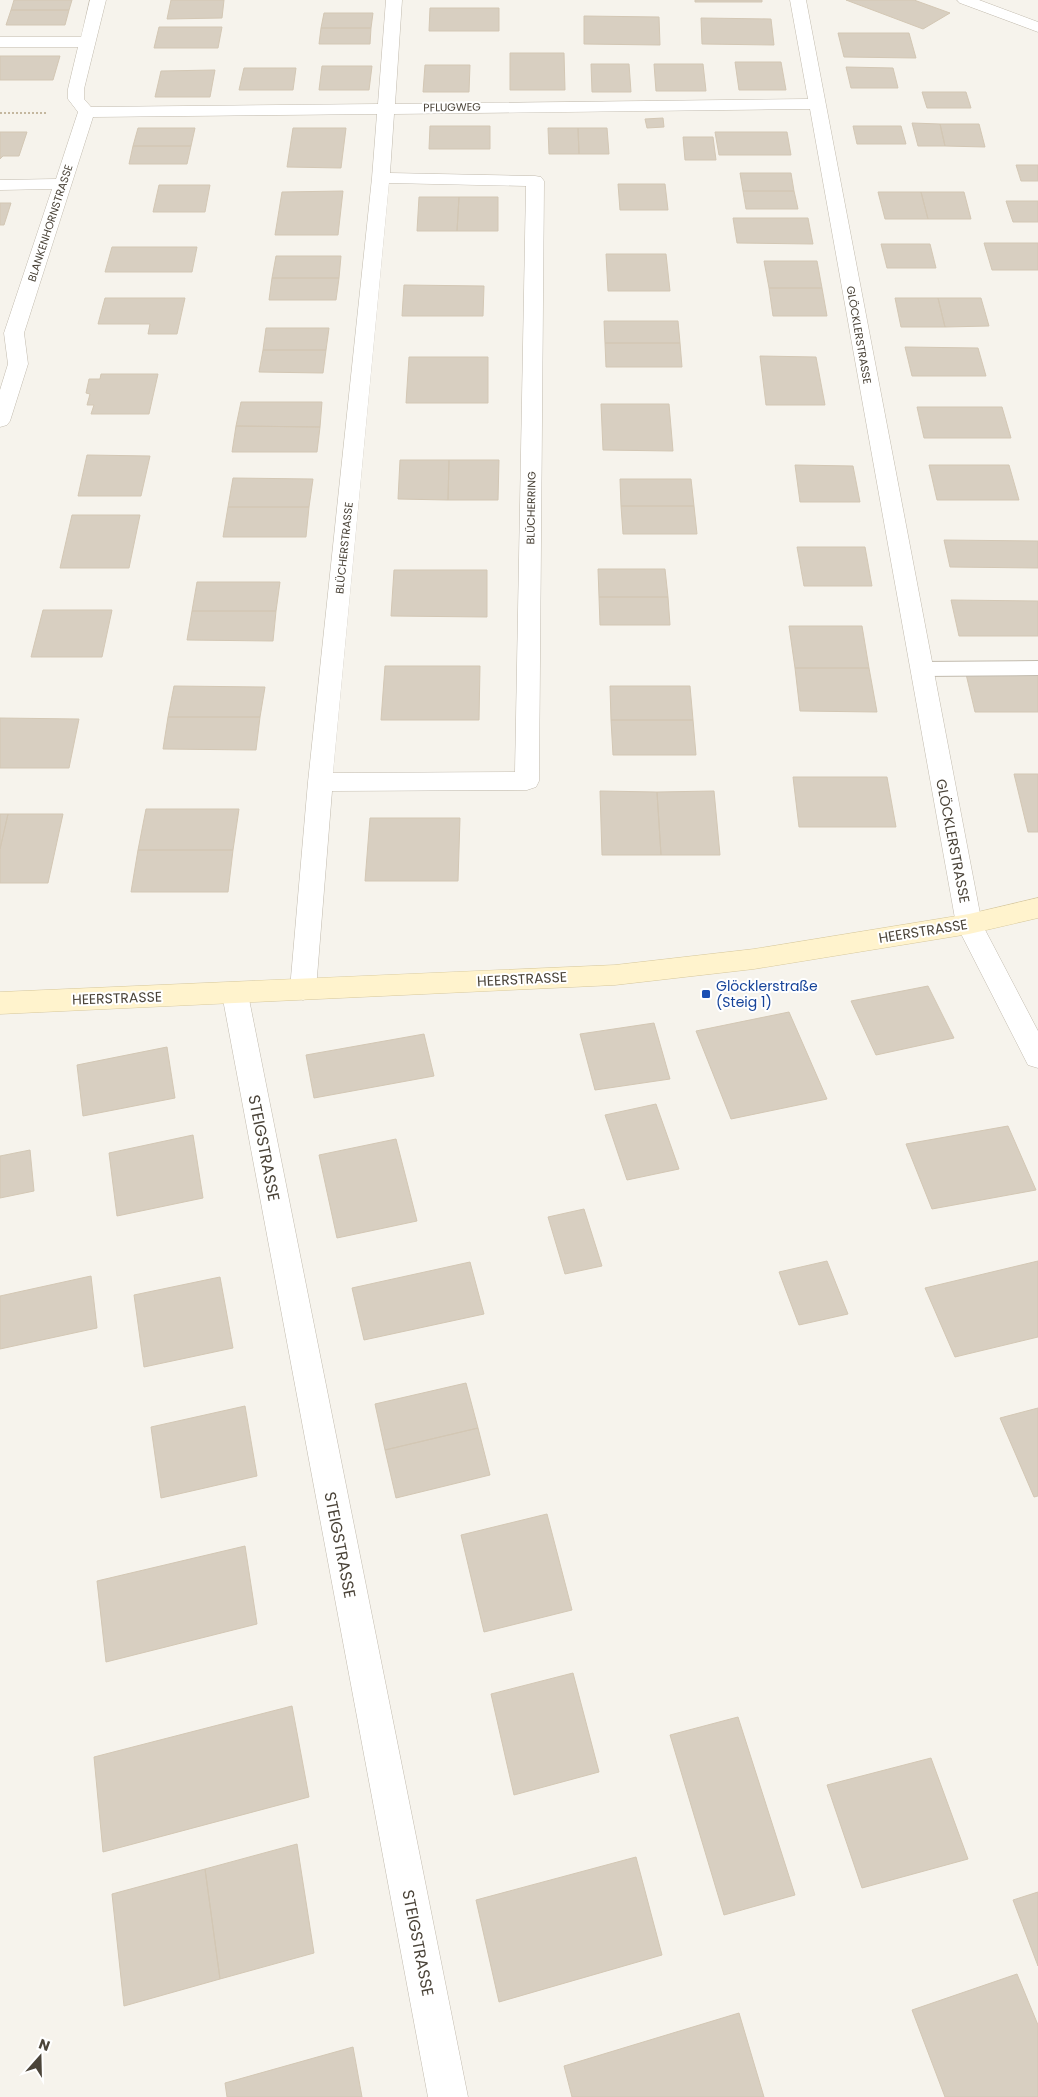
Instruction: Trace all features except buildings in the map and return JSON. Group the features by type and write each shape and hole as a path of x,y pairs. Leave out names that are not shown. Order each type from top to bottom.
{"street":[{"path":"86,112 76,99 76,89 98,0"},
{"name":"BLÜCHERSTRASSE","path":"303,989 320,782 382,178 385,108 394,0"},
{"name":"GLÖCKLERSTRASSE","path":"798,0 969,924 1038,1057"},
{"path":"965,0 1038,27"},
{"path":"0,42 87,42"},
{"name":"PFLUGWEG","path":"86,112 385,108 730,107 817,104"},
{"name":"BLANKENHORNSTRASSE","path":"0,422 18,364 7,333 62,184 86,112"},
{"name":"BLÜCHERRING","path":"320,782 527,781 535,181 382,178"},
{"path":"0,185 62,184"},
{"name":"HEERSTRASSE","path":"0,1003 235,994 303,989 625,974 735,962 969,924 1038,908"},
{"name":"STEIGSTRASSE","path":"235,994 448,2097"}],"lane":[{"path":"923,669 1038,668"}],"place":[{"name":"Glöcklerstraße (Steig 1)","path":"706,994"}]}
